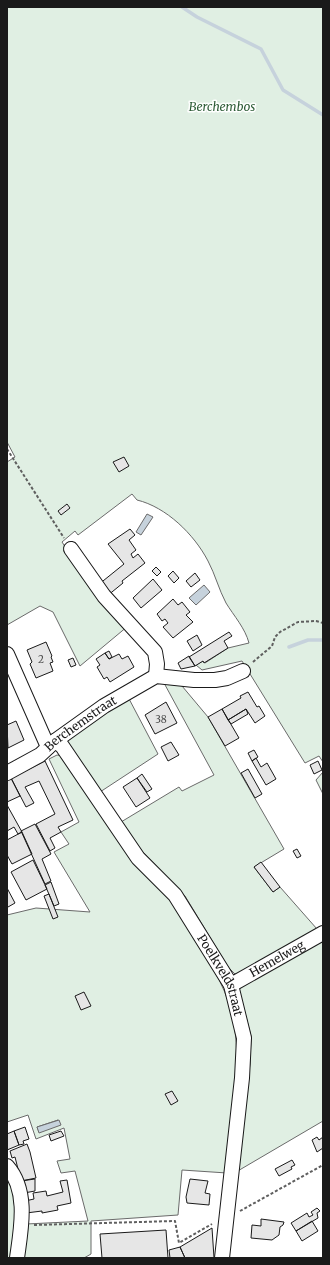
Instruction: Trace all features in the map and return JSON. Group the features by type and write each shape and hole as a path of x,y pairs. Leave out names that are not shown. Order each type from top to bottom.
{"street":[{"path":"71,550 100,591 155,652 157,664 156,676 194,680 215,680 227,678 243,671"},
{"path":"7,654 52,744"},
{"name":"Berchemstraat","path":"7,773 31,760 104,706 156,676"},
{"name":"Poelkveldstraat","path":"52,744 62,746 138,858 175,895 231,985 244,1038 242,1078 222,1258"},
{"name":"Hemelweg","path":"231,985 323,933"},
{"path":"7,1166 18,1186 22,1216 17,1258"}],"path":[{"path":"7,449 71,550"},
{"path":"243,671 272,646 275,637 280,632 298,622 316,621 323,623"},
{"path":"22,1226 175,1220 179,1243 323,1165"}],"green space":[{"name":"Berchembos","path":"7,7 323,7 323,762 319,756 305,763 242,661 202,670 196,665 203,661 205,663 228,648 249,643 242,627 221,593 208,561 195,541 169,515 137,500 132,494 78,535 75,531 62,542 84,575 128,626 80,666 53,612 40,606 7,625 7,462 15,457 7,442"},
{"path":"164,683 177,683 182,686 208,717 284,849 254,867 273,892 280,887 317,929 240,974 235,974 228,967 185,896 142,851 121,822 179,787 182,791 214,775"},
{"path":"127,695 158,754 100,792 66,742 68,736"},
{"path":"57,755 62,756 132,846 181,916 220,981 232,1013 236,1042 236,1079 227,1173 182,1170 178,1215 91,1221 91,1254 84,1258 19,1258 26,1224 88,1221 75,1171 61,1173 57,1161 70,1159 64,1128 36,1139 28,1115 7,1122 7,915 36,908 90,912 54,852 69,844 61,832 79,822 49,759","holes":["58,1120 39,1132 37,1127"]},
{"path":"323,772 323,794 316,780"},
{"path":"323,934 323,1121 236,1172 250,1064 251,1036 238,986"},
{"path":"7,1177 11,1186 15,1206 15,1227 12,1258 7,1258"}],"shaded area":[{"path":"147,514 153,517 141,535 136,532"},
{"path":"204,585 210,592 196,605 189,598"},
{"path":"59,1120 61,1125 39,1133 37,1127"}],"building":[{"path":"124,457 129,466 119,472 113,462"},
{"path":"67,504 70,508 61,515 58,511"},
{"path":"130,529 135,535 129,540 136,550 131,554 133,558 138,554 145,563 122,581 123,583 107,596 98,585 124,564 108,544"},
{"path":"156,567 161,572 157,576 152,571"},
{"path":"173,571 179,578 174,583 168,576"},
{"path":"195,573 200,580 191,587 186,581"},
{"path":"153,579 162,590 141,608 133,598"},
{"path":"173,599 178,605 182,602 190,612 186,615 193,622 173,638 163,627 168,623 165,619 162,621 157,614"},
{"path":"229,632 232,636 224,641 228,648 204,663 203,661 195,666 189,657"},
{"path":"197,635 202,645 193,651 187,641"},
{"path":"46,642 52,656 53,662 50,663 53,671 36,678 30,664 32,662 27,650"},
{"path":"109,651 112,657 109,659 105,653"},
{"path":"105,653 109,659 119,654 122,659 128,656 134,667 110,682 107,677 104,679 97,667 100,665 96,659"},
{"path":"189,656 195,666 181,669 178,663"},
{"path":"73,658 76,665 71,667 68,660"},
{"path":"248,692 257,707 259,706 265,716 255,723 246,709 228,720 222,709"},
{"path":"166,702 177,723 155,734 145,715"},
{"path":"222,709 239,738 225,746 208,717"},
{"path":"246,709 248,714 231,724 228,720"},
{"path":"16,721 24,740 8,748 7,725"},
{"path":"171,742 179,755 168,761 161,747"},
{"path":"254,750 258,757 252,761 248,753"},
{"path":"256,758 261,767 267,763 276,779 266,785 252,761"},
{"path":"45,761 73,820 58,827 61,832 50,838 55,848 50,851 36,824 55,814 39,781 25,787 34,803 26,807 11,778"},
{"path":"318,761 322,770 314,774 310,765"},
{"path":"248,769 262,794 255,798 241,773"},
{"path":"142,774 152,789 147,792 137,778"},
{"path":"11,778 20,796 7,802 7,780"},
{"path":"137,778 150,798 136,807 123,787"},
{"path":"7,805 22,832 18,834 14,827 7,831"},
{"path":"35,824 51,854 42,859 51,881 45,884 21,831"},
{"path":"22,832 32,854 12,864 7,855 7,840"},
{"path":"297,849 301,856 297,858 293,851"},
{"path":"33,860 47,889 26,900 11,872"},
{"path":"261,862 280,887 273,892 254,867"},
{"path":"51,882 59,904 54,906 45,885"},
{"path":"7,888 15,903 8,907 7,906"},
{"path":"49,894 58,917 53,919 44,896"},
{"path":"84,992 91,1006 81,1010 75,996"},
{"path":"172,1091 178,1101 171,1105 165,1094"},
{"path":"25,1127 29,1139 23,1141 24,1144 19,1145 14,1131"},
{"path":"14,1131 19,1145 7,1150 7,1134"},
{"path":"61,1131 64,1136 51,1141 49,1135"},
{"path":"317,1137 319,1140 323,1137 323,1148 317,1152 312,1140"},
{"path":"27,1144 36,1178 21,1181 15,1157 12,1158 10,1151"},
{"path":"292,1160 295,1165 291,1167 292,1169 279,1176 275,1169"},
{"path":"35,1179 35,1191 24,1193 21,1181"},
{"path":"190,1179 208,1181 205,1193 210,1194 209,1205 187,1203 186,1197"},
{"path":"67,1180 71,1203 57,1206 58,1210 42,1213 42,1211 26,1213 25,1201 34,1199 33,1193 46,1191 47,1196 63,1192 60,1181"},
{"path":"317,1208 320,1211 317,1213 318,1218 296,1231 291,1223 307,1213 309,1217 313,1215 311,1212"},
{"path":"261,1219 284,1222 280,1227 279,1235 272,1240 251,1238 252,1225 261,1226"},
{"path":"312,1221 318,1231 302,1241 296,1231"},
{"path":"212,1228 214,1258 185,1258 180,1247"},
{"path":"166,1230 168,1258 102,1258 100,1234"},
{"path":"180,1247 185,1258 170,1258 169,1250"}],"waterway":[{"path":"182,7 197,17 261,49 283,90 323,115"},
{"path":"289,647 308,640 323,640"}]}
